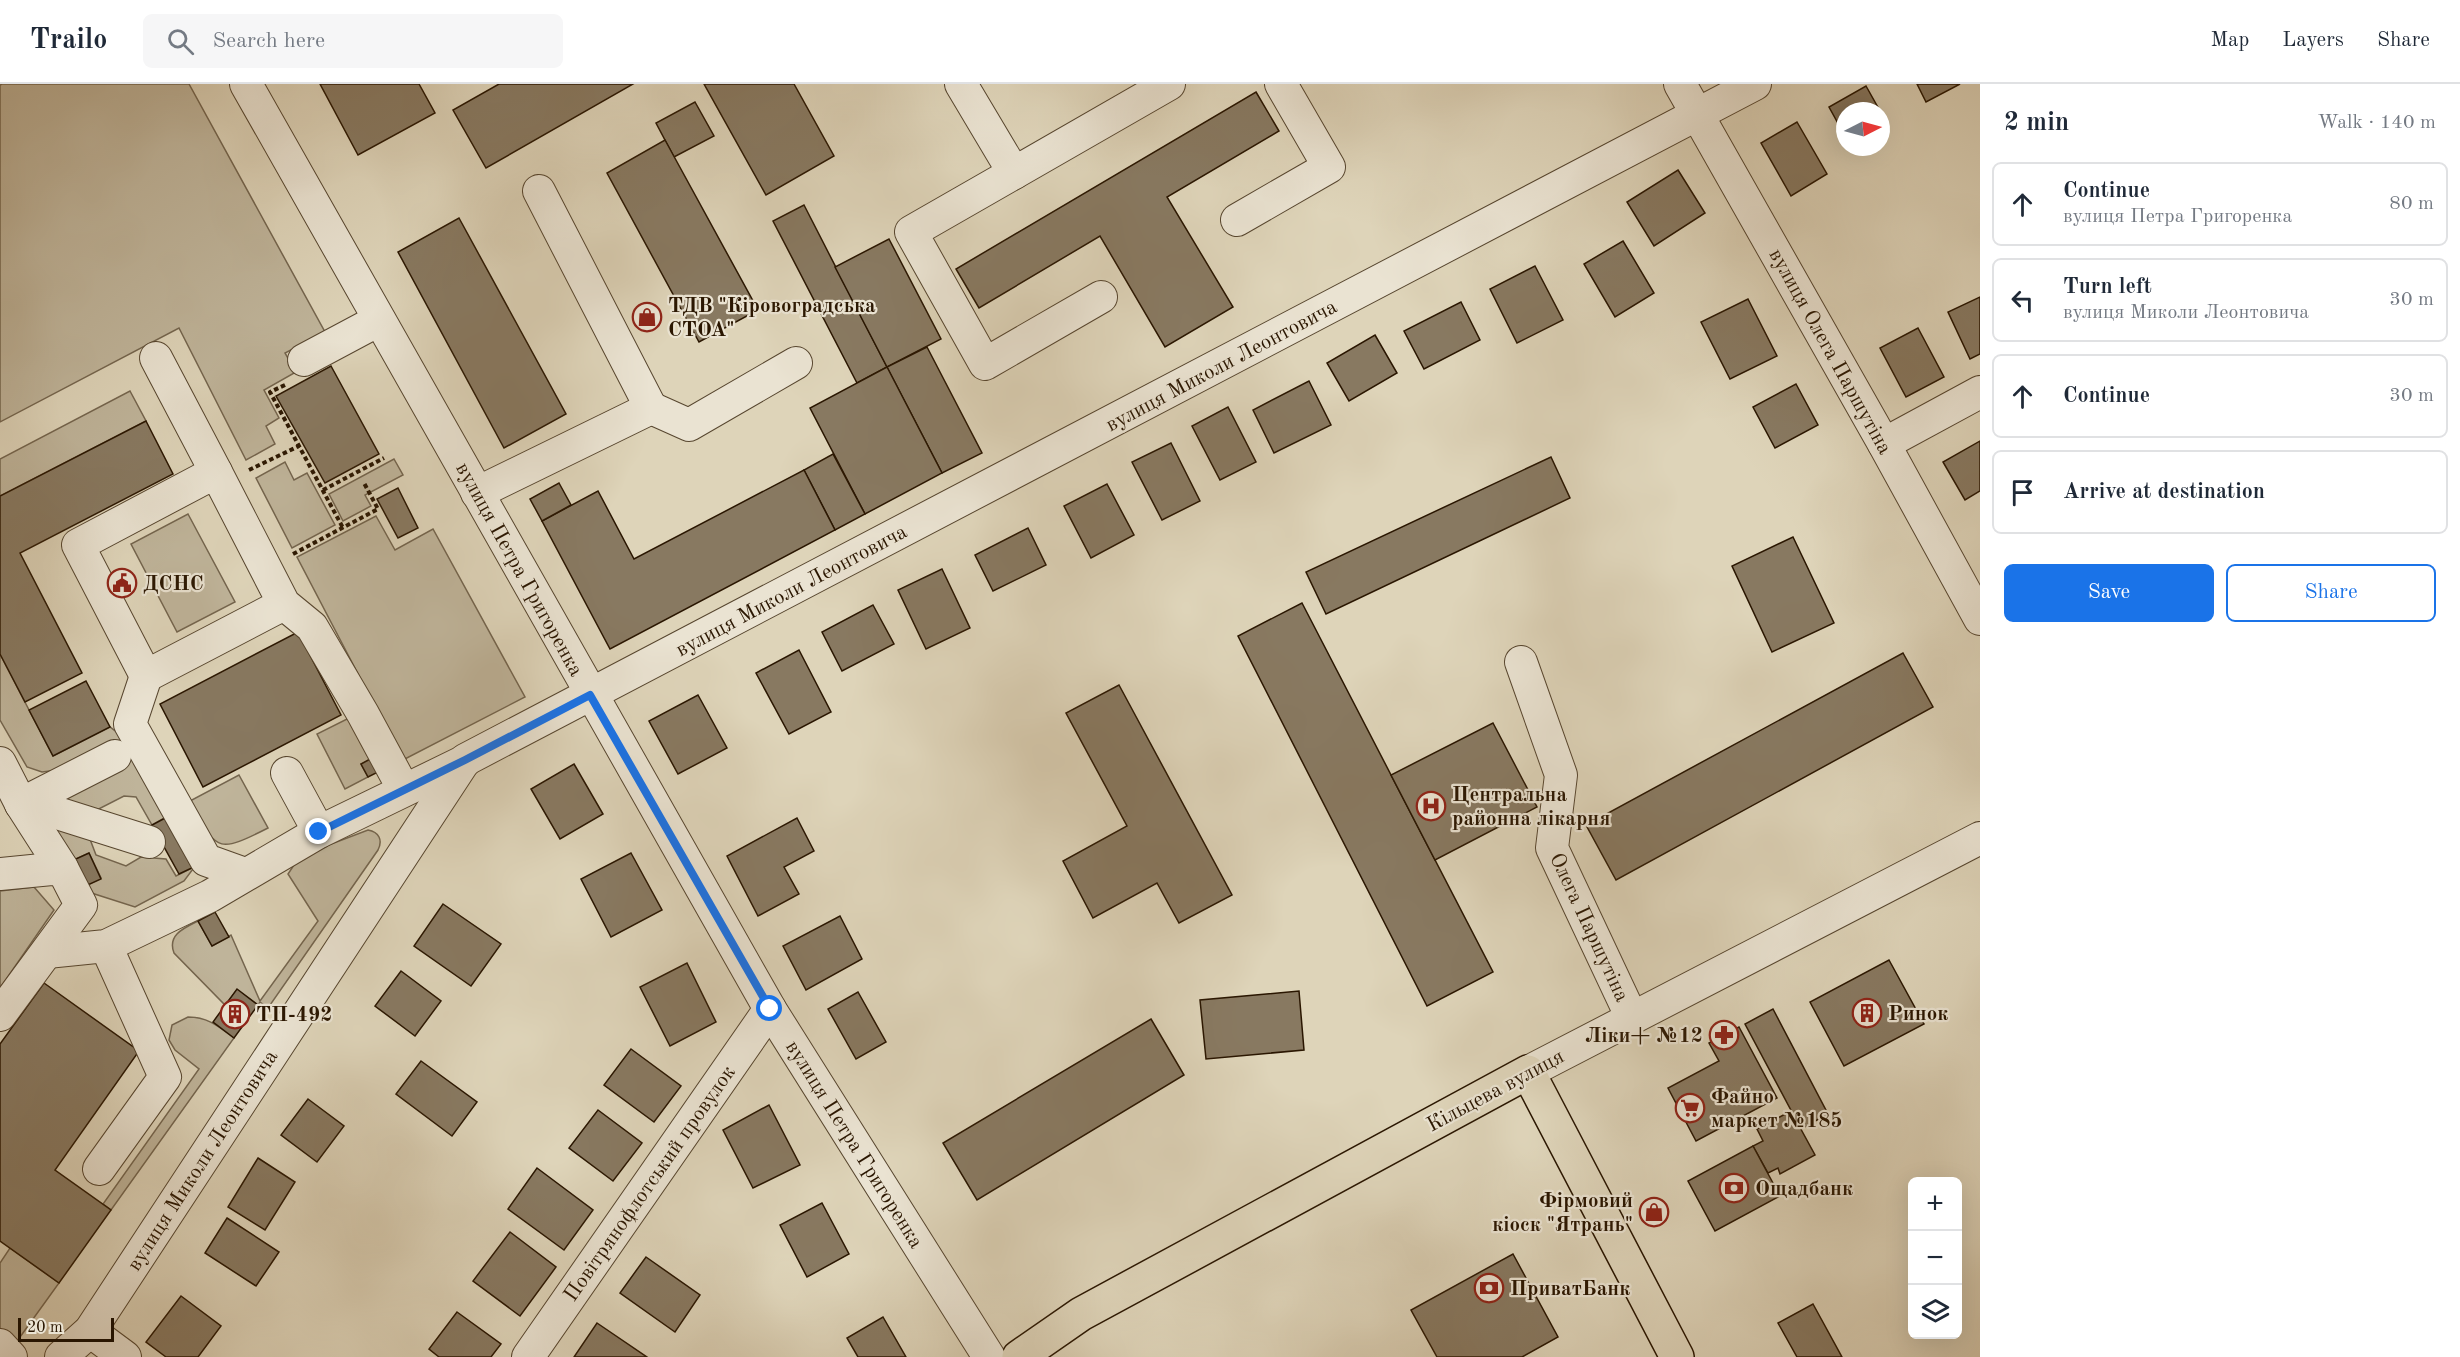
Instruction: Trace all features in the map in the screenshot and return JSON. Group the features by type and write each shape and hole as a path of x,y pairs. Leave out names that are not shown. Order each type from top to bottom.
{"main road":[{"name":"Кільцева вулиця","path":"1019,1357 1081,1314 1528,1072"},
{"path":"1528,1072 1677,1357"}],"street":[{"name":"вулиця Петра Григоренка","path":"246,84 590,695 770,1009 989,1357"},
{"path":"961,84 1014,173"},
{"path":"1101,297 985,364 911,232 1169,84"},
{"path":"1237,220 1329,167 1281,84"},
{"name":"вулиця Олега Паршутіна","path":"1680,84 1884,444 1980,619"},
{"name":"вулиця Миколи Леонтовича","path":"61,1357 90,1331 465,760 1755,84"},
{"path":"539,191 651,408 689,425 796,363"},
{"path":"297,371 379,320"},
{"path":"156,358 284,604 312,627 404,790"},
{"path":"1884,444 1980,392"},
{"path":"477,493 651,408"},
{"path":"146,676 78,546 219,478"},
{"path":"245,874 206,860 130,724 146,676 284,604"},
{"name":"Олега Паршутіна","path":"1521,663 1561,775 1552,848 1632,1018"},
{"path":"21,804 115,756"},
{"path":"47,952 106,946 210,896 319,832 465,760"},
{"path":"0,763 21,804 62,868 81,905 0,1015"},
{"path":"287,772 319,832"},
{"path":"21,804 149,842"},
{"name":"Кільцева вулиця","path":"1528,1072 1980,838"},
{"path":"0,874 62,868"},
{"path":"99,1169 165,1077 106,946"},
{"name":"Повітрянофлотський провулок","path":"528,1357 770,1009"},
{"path":"90,1331 125,1357"},
{"path":"0,1346 11,1357"}],"path":[{"path":"297,371 270,392 343,528"},
{"path":"219,478 299,446"},
{"path":"323,490 384,458"},
{"path":"266,568 378,509 364,483"}],"shaded area":[{"path":"189,84 325,332 285,353 296,372 264,390 279,418 266,426 275,444 246,460 179,328 0,422 0,85"},
{"path":"130,391 146,421 0,496 0,459"},
{"path":"394,459 403,475 365,495 371,506 343,521 329,494"},
{"path":"285,462 294,480 307,473 335,525 292,548 256,478"},
{"path":"188,514 235,602 177,632 131,544"},
{"path":"376,516 395,550 433,529 525,697 403,760 297,557"},
{"path":"0,654 53,756 110,727 128,741 196,865 184,881 135,907 79,889 101,878 89,853 67,863 50,828 88,834 96,855 126,866 141,857 166,859 176,876 194,867 166,817 152,825 136,797 124,796 91,813 64,803 57,770 42,772 27,767 0,720"},
{"path":"353,716 374,757 361,764 368,777 345,789 317,734"},
{"path":"239,775 268,828 237,842 219,843 206,830 188,802"},
{"path":"368,830 379,837 378,850 268,1008 260,1002 258,1005 237,990 225,1005 174,953 173,941 178,933 198,921 212,946 231,935 260,1001 318,921 288,874 298,859 305,854"},
{"path":"34,887 54,910 0,988 0,891"},
{"path":"188,1017 207,1020 234,1038 111,1210 103,1204 199,1069 175,1050 169,1040 172,1025"},
{"path":"10,1248 59,1283 15,1344 0,1328 0,1263"}],"building":[{"path":"320,84 419,84 435,113 358,155"},
{"path":"499,84 633,84 486,168 453,110"},
{"path":"704,84 794,84 834,156 766,195"},
{"path":"1917,84 1960,84 1926,102"},
{"path":"1866,86 1875,102 1838,102"},
{"path":"1256,92 1279,131 1167,197 1233,307 1165,347 1100,236 979,308 956,269"},
{"path":"695,102 714,136 674,157 656,123"},
{"path":"1836,103 1836,120 1829,107"},
{"path":"1797,122 1827,174 1791,196 1761,143"},
{"path":"665,140 758,310 699,342 607,173"},
{"path":"1678,170 1705,213 1654,246 1627,202"},
{"path":"804,205 887,367 857,383 773,221"},
{"path":"459,218 566,414 504,448 398,252"},
{"path":"889,239 941,339 887,367 835,267"},
{"path":"1623,241 1654,293 1615,317 1584,264"},
{"path":"1535,266 1563,320 1517,343 1490,289"},
{"path":"1980,297 1980,354 1970,359 1948,312"},
{"path":"1748,299 1777,356 1730,379 1701,322"},
{"path":"1461,302 1480,340 1424,369 1404,331"},
{"path":"1918,328 1944,377 1906,397 1880,348"},
{"path":"1375,335 1397,373 1349,401 1327,363"},
{"path":"927,347 982,453 942,473 887,367"},
{"path":"331,366 379,454 325,483 276,396"},
{"path":"887,367 942,473 865,514 810,408"},
{"path":"1309,381 1331,425 1274,453 1253,410"},
{"path":"1796,384 1818,425 1775,448 1753,407"},
{"path":"1228,407 1256,462 1220,480 1192,426"},
{"path":"146,421 173,474 20,553 82,673 25,702 0,654 0,496"},
{"path":"1980,441 1980,491 1965,500 1943,462"},
{"path":"1171,443 1200,501 1162,520 1132,462"},
{"path":"833,454 865,514 835,530 804,470"},
{"path":"1551,457 1570,498 1326,614 1306,572"},
{"path":"804,470 835,530 610,649 542,521 598,491 634,559"},
{"path":"559,483 571,505 542,521 530,499"},
{"path":"1107,484 1134,535 1091,558 1064,506"},
{"path":"398,488 418,528 398,538 377,499"},
{"path":"1028,528 1046,565 993,591 975,555"},
{"path":"1793,537 1834,623 1772,652 1732,566"},
{"path":"942,569 970,628 926,649 898,590"},
{"path":"1302,603 1493,972 1427,1006 1238,636"},
{"path":"873,605 894,644 842,671 822,632"},
{"path":"298,632 341,715 203,787 160,704"},
{"path":"799,650 831,712 789,734 756,673"},
{"path":"1903,653 1933,707 1616,880 1586,825"},
{"path":"86,681 110,727 53,756 29,710"},
{"path":"1119,685 1232,895 1179,923 1157,883 1093,918 1063,861 1127,826 1066,713"},
{"path":"698,695 727,748 678,774 649,721"},
{"path":"1493,723 1537,807 1435,860 1391,775"},
{"path":"374,757 382,770 368,777 361,764"},
{"path":"574,764 603,814 560,839 531,789"},
{"path":"167,817 194,867 179,874 152,825"},
{"path":"797,818 814,851 784,867 799,894 758,916 727,856"},
{"path":"89,853 101,879 79,889 67,863"},
{"path":"631,853 662,910 611,937 581,879"},
{"path":"443,904 501,944 471,986 414,946"},
{"path":"215,912 229,937 212,946 198,921"},
{"path":"840,916 862,959 806,990 783,946"},
{"name":"Ринок","path":"1889,960 1924,1024 1844,1066 1810,1002"},
{"path":"687,963 716,1022 670,1046 640,987"},
{"path":"401,971 441,1001 415,1036 375,1006"},
{"path":"44,983 139,1051 55,1170 111,1210 59,1283 0,1241 0,1044"},
{"name":"ТП-492","path":"237,989 258,1005 234,1038 213,1022"},
{"path":"1299,991 1304,1050 1206,1059 1200,1000"},
{"path":"858,992 886,1042 856,1059 828,1009"},
{"path":"1773,1009 1828,1114 1801,1129 1745,1024"},
{"path":"1151,1019 1184,1075 977,1200 943,1143"},
{"path":"1739,1027 1777,1098 1696,1141 1668,1088 1719,1061 1709,1043"},
{"path":"631,1049 681,1086 654,1122 604,1085"},
{"path":"421,1061 477,1102 452,1136 396,1094"},
{"path":"308,1099 344,1126 317,1162 281,1135"},
{"path":"769,1105 800,1165 753,1188 723,1130"},
{"path":"598,1110 642,1143 613,1181 569,1148"},
{"path":"1791,1111 1815,1155 1780,1174 1778,1168 1768,1173 1753,1146 1763,1141 1757,1129"},
{"path":"1753,1146 1780,1196 1715,1231 1688,1181"},
{"path":"258,1158 295,1182 265,1230 228,1207"},
{"path":"537,1168 593,1210 564,1250 508,1209"},
{"path":"822,1203 849,1254 807,1277 780,1225"},
{"path":"227,1218 279,1252 256,1286 205,1253"},
{"path":"510,1232 556,1267 520,1316 473,1281"},
{"path":"1513,1254 1558,1337 1522,1357 1437,1357 1411,1310"},
{"path":"646,1257 700,1295 675,1332 620,1293"},
{"path":"181,1296 221,1326 198,1357 166,1357 146,1342"},
{"path":"1813,1304 1842,1357 1797,1357 1778,1323"},
{"path":"457,1312 501,1344 491,1357 439,1357 429,1349"},
{"path":"883,1317 906,1357 858,1357 847,1338"},
{"path":"597,1323 647,1357 574,1357"}],"place":[{"name":"ТДВ \"Кіровоградська СТОА\"","path":"647,317"},
{"name":"ДСНС","path":"122,583"},
{"name":"Центральна районна лікарня","path":"1431,806"},
{"name":"Ринок","path":"1867,1013"},
{"name":"ТП-492","path":"235,1014"},
{"name":"Ліки+ №12","path":"1724,1035"},
{"name":"Файно маркет №185","path":"1690,1108"},
{"name":"Ощадбанк","path":"1734,1188"},
{"name":"Фірмовий кіоск \"Ятрань\"","path":"1654,1212"},
{"name":"ПриватБанк","path":"1489,1288"}],"route":[{"path":"319,832 590,695 770,1009"}]}
